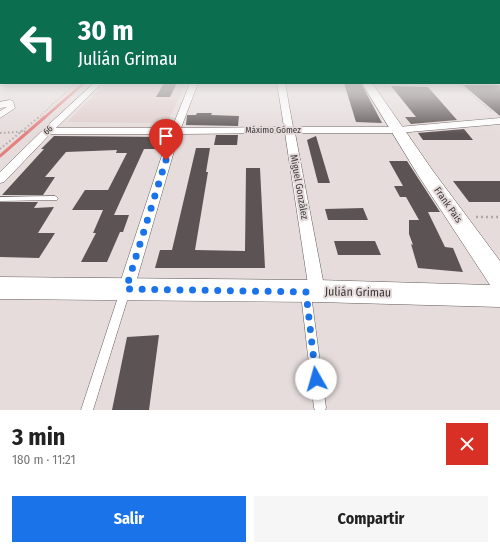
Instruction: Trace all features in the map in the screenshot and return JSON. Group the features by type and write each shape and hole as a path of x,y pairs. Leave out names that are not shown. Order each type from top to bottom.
{"main road":[{"name":"Frank Pais","path":"376,96 500,280"},
{"name":"Julián Grimau","path":"0,288 312,291 500,296"}],"street":[{"name":"66","path":"0,179 84,96"},
{"path":"126,289 176,131 189,96"},
{"name":"Miguel González","path":"283,96 312,291"},
{"path":"0,105 10,103 11,108 0,115"},
{"name":"Máximo Gómez","path":"47,131 398,130 497,117"}],"lane":[{"path":"0,199 55,198"},
{"path":"87,410 126,289"},
{"path":"312,291 320,408"}],"path":[{"path":"0,148 63,96"},
{"path":"473,96 497,117"},
{"path":"53,105 58,105"},
{"path":"0,133 20,132"},
{"path":"457,218 500,217"}],"shaded area":[{"path":"93,96 180,96 167,123 67,122"}],"building":[{"path":"156,96 170,96 170,97"},
{"path":"348,96 368,96 382,123 356,122"},
{"path":"399,96 436,96 457,120 411,124 405,117 416,117"},
{"path":"476,96 500,96 500,116"},
{"path":"197,113 239,116 238,126 186,125 187,115 196,115"},
{"path":"464,129 473,140 423,140 418,133"},
{"path":"216,135 238,135 237,145 214,145"},
{"path":"54,136 166,137 163,149 144,149 114,215 129,215 123,232 120,232 107,262 81,262 96,233 93,233 103,210 72,210 85,190 108,190 127,153 116,153 117,150 66,152 45,177 55,177 43,195 2,195"},
{"path":"316,136 330,183 318,183 307,140"},
{"path":"196,148 210,148 206,172 208,172 195,250 245,251 246,168 260,168 265,268 155,268 160,250 172,250"},
{"path":"389,161 407,161 440,212 428,212 445,247 453,248 463,272 418,268 409,234 409,220 419,220 406,197 400,197 394,186 403,186"},
{"path":"453,181 500,181 500,202 469,202"},
{"path":"0,202 38,202 34,208 54,207 38,233 55,233 39,258 0,257"},
{"path":"363,208 368,220 328,220 325,209"},
{"path":"334,241 375,241 381,255 338,255"},
{"path":"159,335 149,410 112,410 127,337"}],"waterway":[{"path":"44,118 69,96"},
{"path":"0,156 45,117"}],"route":[{"path":"166,160 126,289 306,292 316,379"}]}
